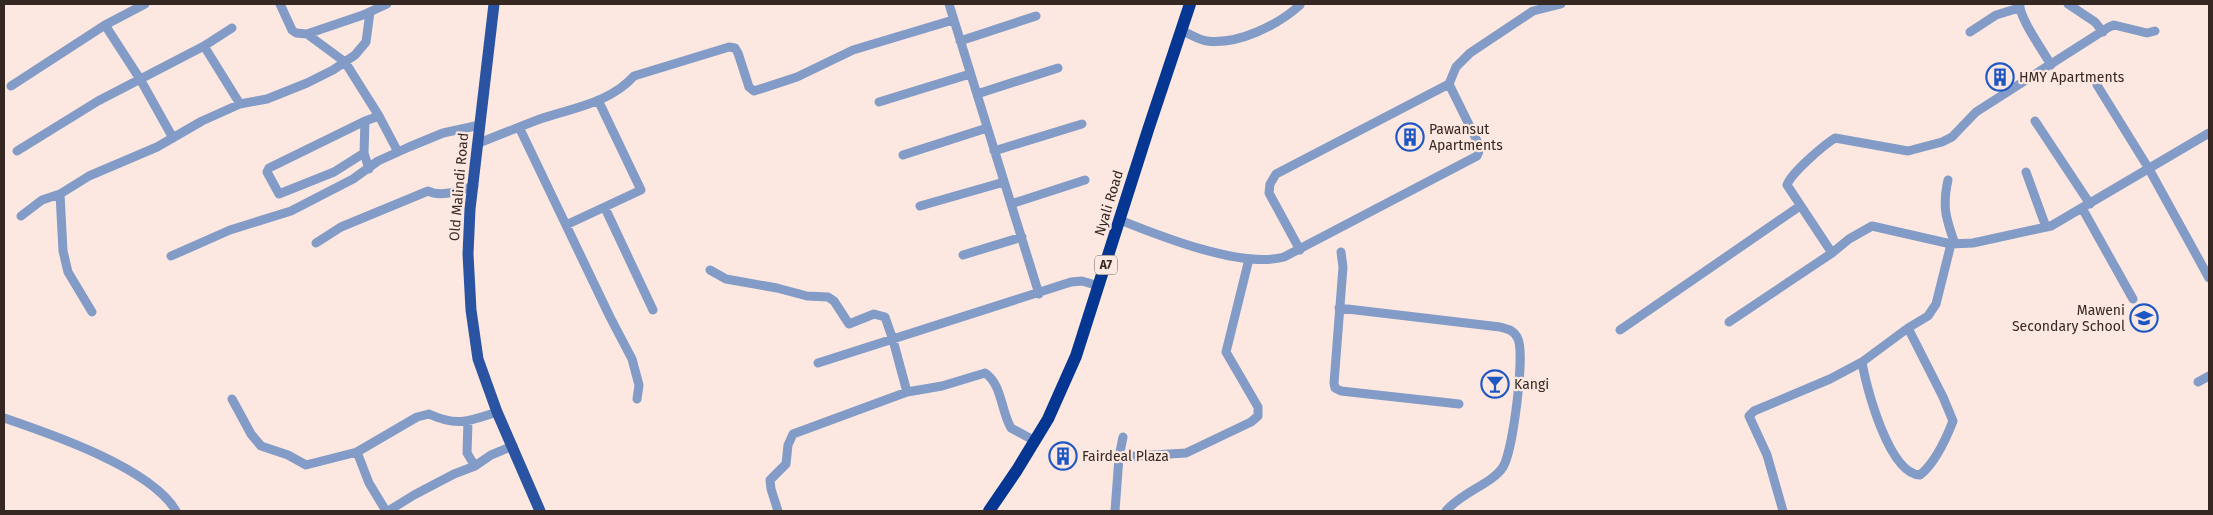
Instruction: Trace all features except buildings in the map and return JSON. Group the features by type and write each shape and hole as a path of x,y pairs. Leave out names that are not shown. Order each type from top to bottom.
{"highway":[{"name":"Nyali Road","path":"989,511 1048,420 1067,379 1190,4"}],"main road":[{"name":"Old Malindi Road","path":"494,4 469,236 470,310 478,358 497,412 540,511"}],"street":[{"path":"11,86 105,25 145,4"},
{"path":"280,4 292,30 296,34 307,34 330,28 387,4"},
{"path":"949,4 1039,294"},
{"path":"1182,31 1207,41 1240,38 1284,19 1300,6 1299,4"},
{"path":"1300,250 1269,193 1270,184 1276,174 1449,84 1456,67 1470,53 1533,11 1561,4"},
{"path":"2068,4 2094,22 2103,32"},
{"path":"1970,32 1996,15 2020,6 2051,65"},
{"path":"21,216 42,200 60,194 89,176 128,161 202,121 240,104 267,99 307,83 344,62 355,55 366,42 370,12"},
{"path":"960,41 1036,16"},
{"path":"479,142 572,111 598,100 624,86 634,76 729,47 735,48 738,53 749,87 754,91 797,77 853,50 953,20"},
{"path":"105,25 140,80 173,138"},
{"path":"1832,253 1789,190 1788,182 1826,143 1835,138 1908,151 1926,148 1952,137 1976,112 2114,25 2147,33 2155,31"},
{"path":"17,151 98,101 204,46 232,28"},
{"path":"307,34 344,62 379,116 398,152"},
{"path":"204,46 240,104"},
{"path":"977,94 1058,68"},
{"path":"879,102 970,74"},
{"path":"1120,220 1220,253 1249,258 1272,261 1300,250 1476,156 1480,151 1479,144 1449,84"},
{"path":"2098,85 2149,169 2209,278"},
{"path":"566,225 641,190 598,100"},
{"path":"364,153 334,172 279,194 267,172 269,168 379,116"},
{"path":"365,121 364,153 369,169"},
{"path":"2035,121 2086,206 2133,299"},
{"path":"994,150 1082,124"},
{"path":"171,256 230,230 291,211 328,193 369,169 378,161 398,152 443,133 480,125"},
{"path":"520,127 632,360 640,386 636,399"},
{"path":"903,155 987,128"},
{"path":"1728,322 1832,253 1849,239 1872,226 1953,244 1973,243 2051,226 2209,132"},
{"path":"2026,172 2046,227"},
{"path":"1011,204 1085,180"},
{"path":"1783,511 1767,455 1749,416 1754,411 1830,379 1862,362 1908,328 1928,316 1936,304 1953,244 1946,219 1944,199 1948,180"},
{"path":"920,206 1004,182"},
{"path":"316,243 341,227 428,191 433,194 443,194 474,186"},
{"path":"60,194 63,252 68,272 92,312"},
{"path":"1620,330 1800,206"},
{"path":"605,208 653,310"},
{"path":"963,255 1022,237"},
{"path":"1341,252 1343,267 1335,388 1342,392 1459,404"},
{"path":"1119,457 1186,453 1251,422 1258,416 1258,407 1226,352 1249,258"},
{"path":"710,270 726,279 777,288 807,296 828,297 834,301 849,324 874,314 884,317 893,340 907,392"},
{"path":"818,363 1039,294 1071,282 1082,281 1099,286"},
{"path":"1339,308 1500,327 1511,330 1516,334 1521,349 1515,417 1504,465 1490,479 1455,500 1446,511"},
{"path":"1862,362 1865,383 1879,424 1903,468 1914,475 1920,475 1948,434 1952,421 1943,397 1908,328"},
{"path":"778,511 770,488 770,480 786,464 788,445 793,434 907,392 942,386 985,373 991,377 995,385 1011,428 1034,441"},
{"path":"2198,382 2209,376"},
{"path":"232,400 251,434 261,446 288,455 306,465 357,452 417,417 429,414 444,421 468,421 497,412"},
{"path":"4,418 38,430 137,474 162,494 176,511"},
{"path":"468,421 467,453 475,466"},
{"path":"1115,511 1119,457 1124,437"},
{"path":"357,452 369,483 387,511 430,487 475,466 491,455 513,446"}],"place":[{"name":"HMY Apartments","path":"2000,77"},
{"name":"Pawansut Apartments","path":"1410,137"},
{"name":"Maweni Secondary School","path":"2144,318"},
{"name":"Kangi","path":"1495,384"},
{"name":"Fairdeal Plaza","path":"1063,456"}]}
